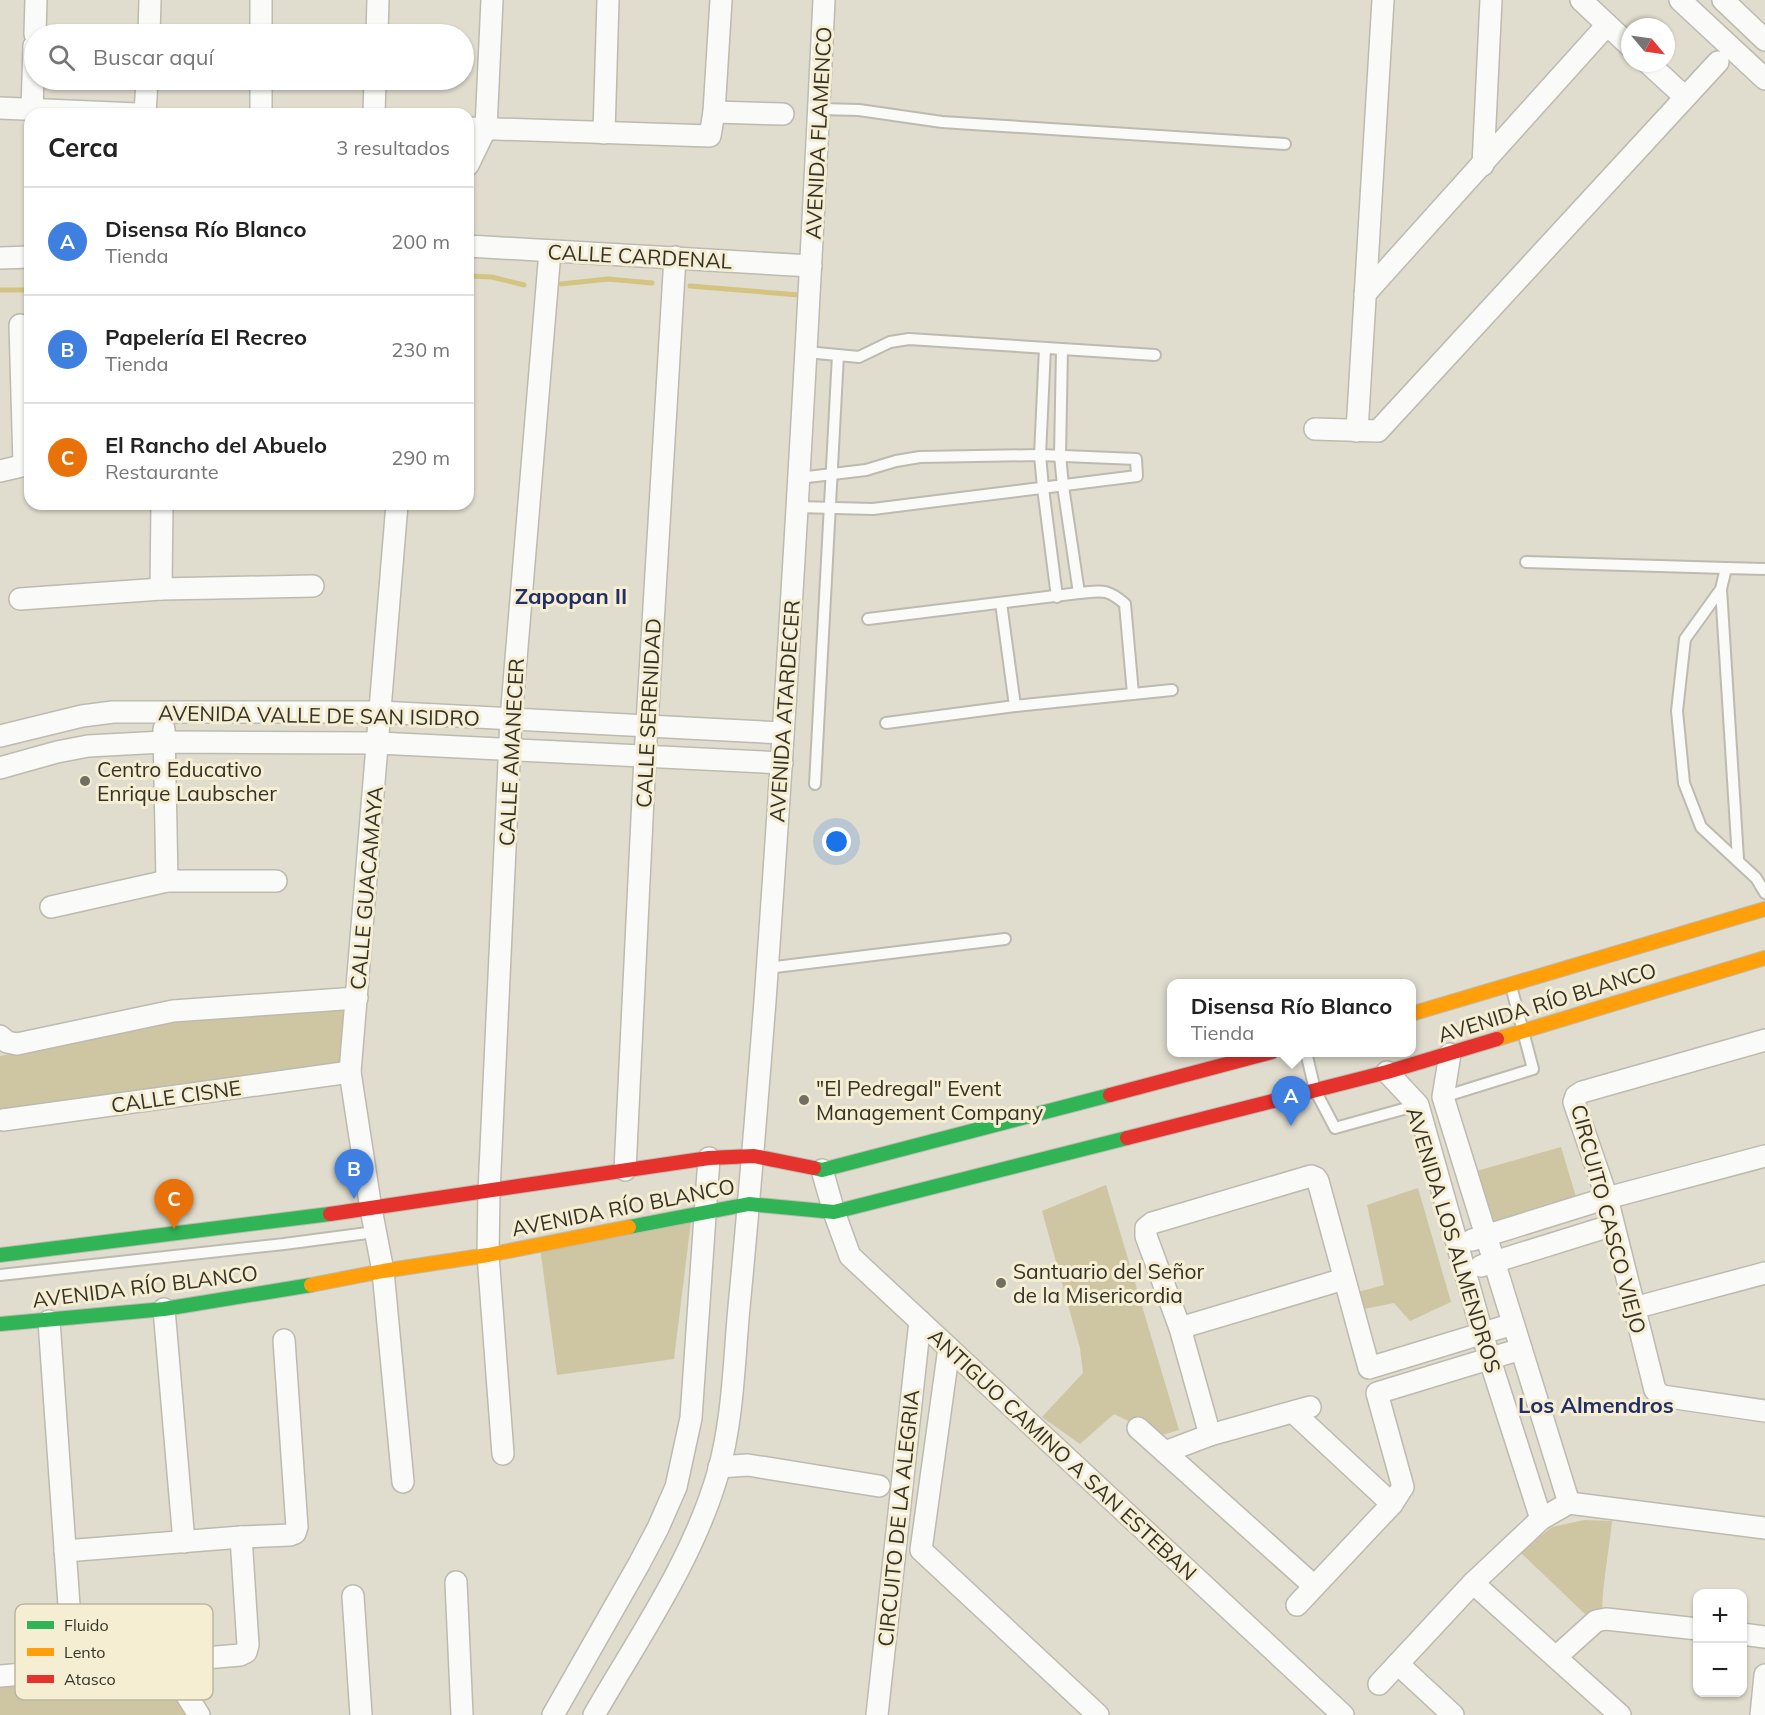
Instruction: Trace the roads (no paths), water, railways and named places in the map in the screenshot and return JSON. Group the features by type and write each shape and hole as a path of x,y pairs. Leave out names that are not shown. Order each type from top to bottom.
{"street":[{"path":"35,24 36,0"},
{"path":"149,24 150,0"},
{"path":"261,0 261,24"},
{"path":"377,24 378,0"},
{"path":"492,0 477,128 710,136 714,112 721,0"},
{"path":"604,133 608,0"},
{"name":"AVENIDA FLAMENCO","path":"811,266 824,0"},
{"path":"1357,430 1383,0"},
{"path":"1483,165 1491,0"},
{"path":"1582,0 1621,38"},
{"path":"1680,0 1765,79"},
{"path":"1723,0 1765,40"},
{"path":"1365,294 1607,25"},
{"path":"1315,429 1378,430 1718,62"},
{"path":"1658,72 1685,97"},
{"path":"32,108 33,90"},
{"path":"145,108 146,90"},
{"path":"261,90 261,108"},
{"path":"374,108 375,90"},
{"path":"0,108 24,110"},
{"path":"714,112 783,114"},
{"name":"CALLE CARDENAL","path":"474,246 811,266"},
{"name":"CALLE AMANECER","path":"503,1454 488,1255 489,1191 511,719 550,251"},
{"path":"0,258 24,257"},
{"name":"CALLE SERENIDAD","path":"625,1170 645,757 675,257"},
{"name":"AVENIDA ATARDECER","path":"594,1715 700,1526 719,1467 730,1402 754,1156 782,764 811,266"},
{"path":"20,326 24,405"},
{"path":"0,471 24,465"},
{"path":"161,590 162,510"},
{"name":"CALLE GUACAMAYA","path":"397,510 350,1072 371,1209 383,1270 403,1482"},
{"path":"20,599 161,590 313,586"},
{"name":"AVENIDA VALLE DE SAN ISIDRO","path":"0,736 82,716 113,712 380,712 783,733"},
{"path":"164,712 167,881"},
{"name":"AVENIDA VALLE DE SAN ISIDRO","path":"0,768 88,746 163,742 378,743 782,764"},
{"path":"51,907 167,881 276,880"},
{"name":"AVENIDA RÍO BLANCO","path":"1416,1013 1765,909"},
{"name":"AVENIDA RÍO BLANCO","path":"0,1324 164,1309 281,1291 383,1270 488,1255 749,1204 834,1212 1387,1072 1765,958"},
{"path":"0,1036 7,1042 17,1044 173,1011 357,998"},
{"name":"CIRCUITO CASCO VIEJO","path":"1765,1041 1582,1092 1576,1096 1574,1102 1607,1198 1655,1390 1662,1396 1765,1412"},
{"name":"AVENIDA LOS ALMENDROS","path":"1450,1054 1443,1097 1569,1503"},
{"name":"AVENIDA RÍO BLANCO","path":"0,1255 371,1209 709,1158 754,1156 822,1170 1257,1057"},
{"name":"CALLE CISNE","path":"3,1120 350,1072"},
{"name":"AVENIDA LOS ALMENDROS","path":"1387,1072 1418,1105 1489,1358 1541,1519"},
{"path":"1458,1245 1607,1198 1765,1156"},
{"path":"554,1715 639,1564 676,1487 691,1418 709,1158"},
{"name":"ANTIGUO CAMINO A SAN ESTEBAN","path":"822,1170 850,1256 1343,1715"},
{"path":"1210,1435 1180,1328 1146,1236 1146,1228 1152,1223 1311,1176 1316,1178 1369,1368 1513,1324"},
{"path":"1465,1271 1613,1225"},
{"path":"1634,1308 1765,1273"},
{"path":"1180,1328 1344,1279"},
{"path":"164,1309 184,1542"},
{"path":"49,1321 69,1604"},
{"name":"CIRCUITO DE LA ALEGRIA","path":"877,1715 920,1321"},
{"path":"65,1551 295,1533 297,1527 284,1340"},
{"name":"CIRCUITO DE LA ALEGRIA","path":"949,1348 921,1550 1098,1715"},
{"path":"1297,1605 1392,1504 1403,1487 1377,1393 1521,1349"},
{"path":"1165,1452 1210,1435 1301,1410 1392,1504"},
{"path":"1138,1428 1314,1586"},
{"path":"1523,1464 1554,1456"},
{"path":"719,1467 748,1465 879,1486"},
{"path":"1379,1684 1473,1583 1541,1519 1569,1503 1765,1528"},
{"path":"213,1657 240,1654 246,1652 248,1645 241,1537"},
{"path":"894,1547 921,1550"},
{"path":"456,1582 462,1715"},
{"path":"1473,1583 1620,1715"},
{"path":"353,1596 361,1715"},
{"path":"1556,1657 1596,1621 1606,1619 1693,1628"},
{"path":"1747,1635 1765,1637"},
{"path":"1398,1664 1453,1715"},
{"path":"0,1676 15,1675"},
{"path":"1761,1715 1765,1675"},
{"path":"190,1700 199,1715"}],"lane":[{"path":"819,109 859,110 942,122 1285,144"},
{"path":"806,352 860,357 890,342 909,339 1155,355"},
{"path":"1045,348 1040,455 1058,597"},
{"path":"1062,349 1060,455 1079,593"},
{"path":"815,784 838,355"},
{"path":"797,507 873,509 1137,476 1137,459 1060,455 920,457 866,470 799,478"},
{"path":"1526,562 1765,568"},
{"path":"1726,568 1720,589 1685,639 1677,711 1684,783 1701,828 1756,878 1765,893"},
{"path":"1720,589 1737,860"},
{"path":"868,619 1079,593 1101,591 1114,594 1125,604 1133,694"},
{"path":"1002,603 1015,706"},
{"path":"886,723 1015,706 1172,690"},
{"path":"767,968 1005,939"},
{"path":"1443,1097 1533,1069 1511,985"},
{"path":"1307,1057 1315,1090 1335,1128 1418,1105"},
{"path":"0,1275 375,1232"}],"waterway":[{"path":"474,276 492,277 524,285"},
{"path":"561,284 608,279 652,283"},
{"path":"690,286 799,295"},
{"path":"0,290 24,290"}],"place":[{"name":"Centro Educativo Enrique Laubscher","path":"85,781"},
{"name":"\"El Pedregal\" Event Management Company","path":"804,1100"},
{"name":"Disensa Río Blanco","path":"1291,1126"},
{"name":"Papelería El Recreo","path":"354,1199"},
{"name":"El Rancho del Abuelo","path":"174,1229"},
{"name":"Santuario del Señor de la Misericordia","path":"1001,1283"}],"district":[{"name":"Zapopan II","path":"571,596"},
{"name":"Los Almendros","path":"1596,1405"}]}
